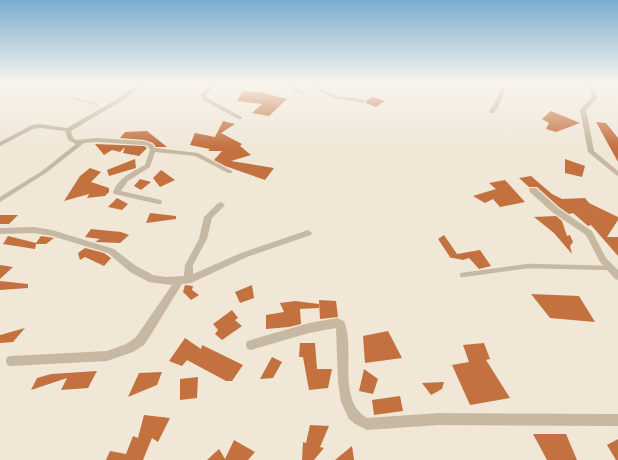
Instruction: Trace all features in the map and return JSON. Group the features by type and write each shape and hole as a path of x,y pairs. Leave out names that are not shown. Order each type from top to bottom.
{"street":[{"path":"0,144 32,127 40,126 68,130 113,103"},
{"path":"213,103 240,118"},
{"path":"492,112 497,103"},
{"path":"589,103 583,110 591,152 618,174"},
{"path":"68,130 70,139 74,142 96,140 145,143 150,145 153,150 148,166 129,177 119,185 117,192 158,202"},
{"path":"0,200 44,172 82,142"},
{"path":"153,150 196,154 230,172"},
{"path":"533,190 555,210 589,233 603,260 618,276"},
{"path":"11,361 107,356 129,348 140,341 184,280 189,264 203,239 208,217 221,205"},
{"path":"0,231 34,230 52,233 111,251 133,269 152,279 184,280 244,255 308,233"},
{"path":"251,345 309,328 337,323 340,324 342,329 344,387 350,410 357,419 367,424 439,419 618,420"}],"lane":[{"path":"462,275 529,266 611,268"}],"path":[{"path":"91,103 106,108"}],"building":[{"path":"258,103 282,103 269,116 252,113 262,104"},
{"path":"367,103 381,103 376,107"},
{"path":"551,111 580,123 556,132 546,129 549,123 542,119"},
{"path":"223,121 235,124 221,133 242,144 240,146 251,155 231,161 274,168 265,180 225,166 214,160 222,151 208,151 210,149 190,145 195,133 215,137"},
{"path":"596,122 606,123 618,138 618,162"},
{"path":"147,131 167,147 156,147 153,143 145,140 120,138 125,132"},
{"path":"95,144 144,146 147,148 139,156 123,153 125,147 120,152 112,150 104,155"},
{"path":"135,159 136,168 109,176 107,170"},
{"path":"565,159 585,166 582,177 565,173"},
{"path":"90,168 101,172 91,182 109,188 109,192 105,196 87,198 89,194 64,201 80,176"},
{"path":"161,170 175,180 160,187 153,178"},
{"path":"531,176 552,194 562,199 585,198 589,203 618,217 618,220 607,237 618,237 618,256 591,225 588,226 573,213 569,214 537,187 529,187 519,178"},
{"path":"140,179 151,182 141,190 134,186"},
{"path":"505,180 525,202 500,207 493,199 485,203 473,196 496,189 489,183"},
{"path":"117,198 128,204 122,210 108,207"},
{"path":"150,213 176,216 176,219 146,223"},
{"path":"0,215 18,215 9,224 0,224"},
{"path":"556,216 562,221 567,236 570,235 573,242 570,246 572,254 554,233 534,217"},
{"path":"91,229 121,232 129,235 120,243 95,242 100,239 85,237"},
{"path":"444,235 457,254 480,250 491,266 479,269 469,258 463,260 448,257 450,257 438,239"},
{"path":"8,236 36,243 41,236 54,238 46,244 36,244 35,249 3,244"},
{"path":"85,248 104,253 111,258 104,266 85,257 80,260 78,253"},
{"path":"0,265 13,267 0,279"},
{"path":"0,281 28,284 28,288 0,290"},
{"path":"185,285 193,286 192,290 199,295 191,300 183,292"},
{"path":"252,285 254,298 240,303 235,292"},
{"path":"531,294 579,296 595,322 550,318"},
{"path":"319,300 336,301 338,317 320,319"},
{"path":"295,301 319,304 319,308 300,309 301,324 289,327 266,329 266,315 284,312 280,303"},
{"path":"232,310 238,318 235,320 242,326 222,340 215,334 218,330 213,324"},
{"path":"25,328 13,342 0,343 0,335"},
{"path":"388,331 402,358 365,363 363,336"},
{"path":"185,338 201,349 202,345 243,365 232,381 226,381 187,360 182,366 169,361"},
{"path":"300,343 315,343 317,369 332,369 328,388 309,390 303,357 299,357"},
{"path":"484,343 490,359 486,360 510,398 470,405 452,365 469,362 463,345"},
{"path":"272,357 282,362 273,378 260,379"},
{"path":"364,369 378,379 373,394 359,391"},
{"path":"97,371 88,388 61,390 67,378 31,390 37,378 51,374"},
{"path":"162,372 157,385 128,397 139,373"},
{"path":"198,377 197,398 180,400 180,379"},
{"path":"444,382 442,389 431,395 422,383"},
{"path":"400,396 403,411 374,415 372,400"},
{"path":"144,415 170,418 158,442 152,438 143,460 106,460 110,451 126,454 133,436 138,438"},
{"path":"310,425 329,426 320,447 324,448 314,460 302,460 303,442 306,443"},
{"path":"533,434 566,434 577,460 547,460"},
{"path":"618,439 618,460 616,460 607,445"},
{"path":"234,440 255,452 248,460 207,460 219,449 225,459"},
{"path":"352,446 354,460 335,460"}]}
